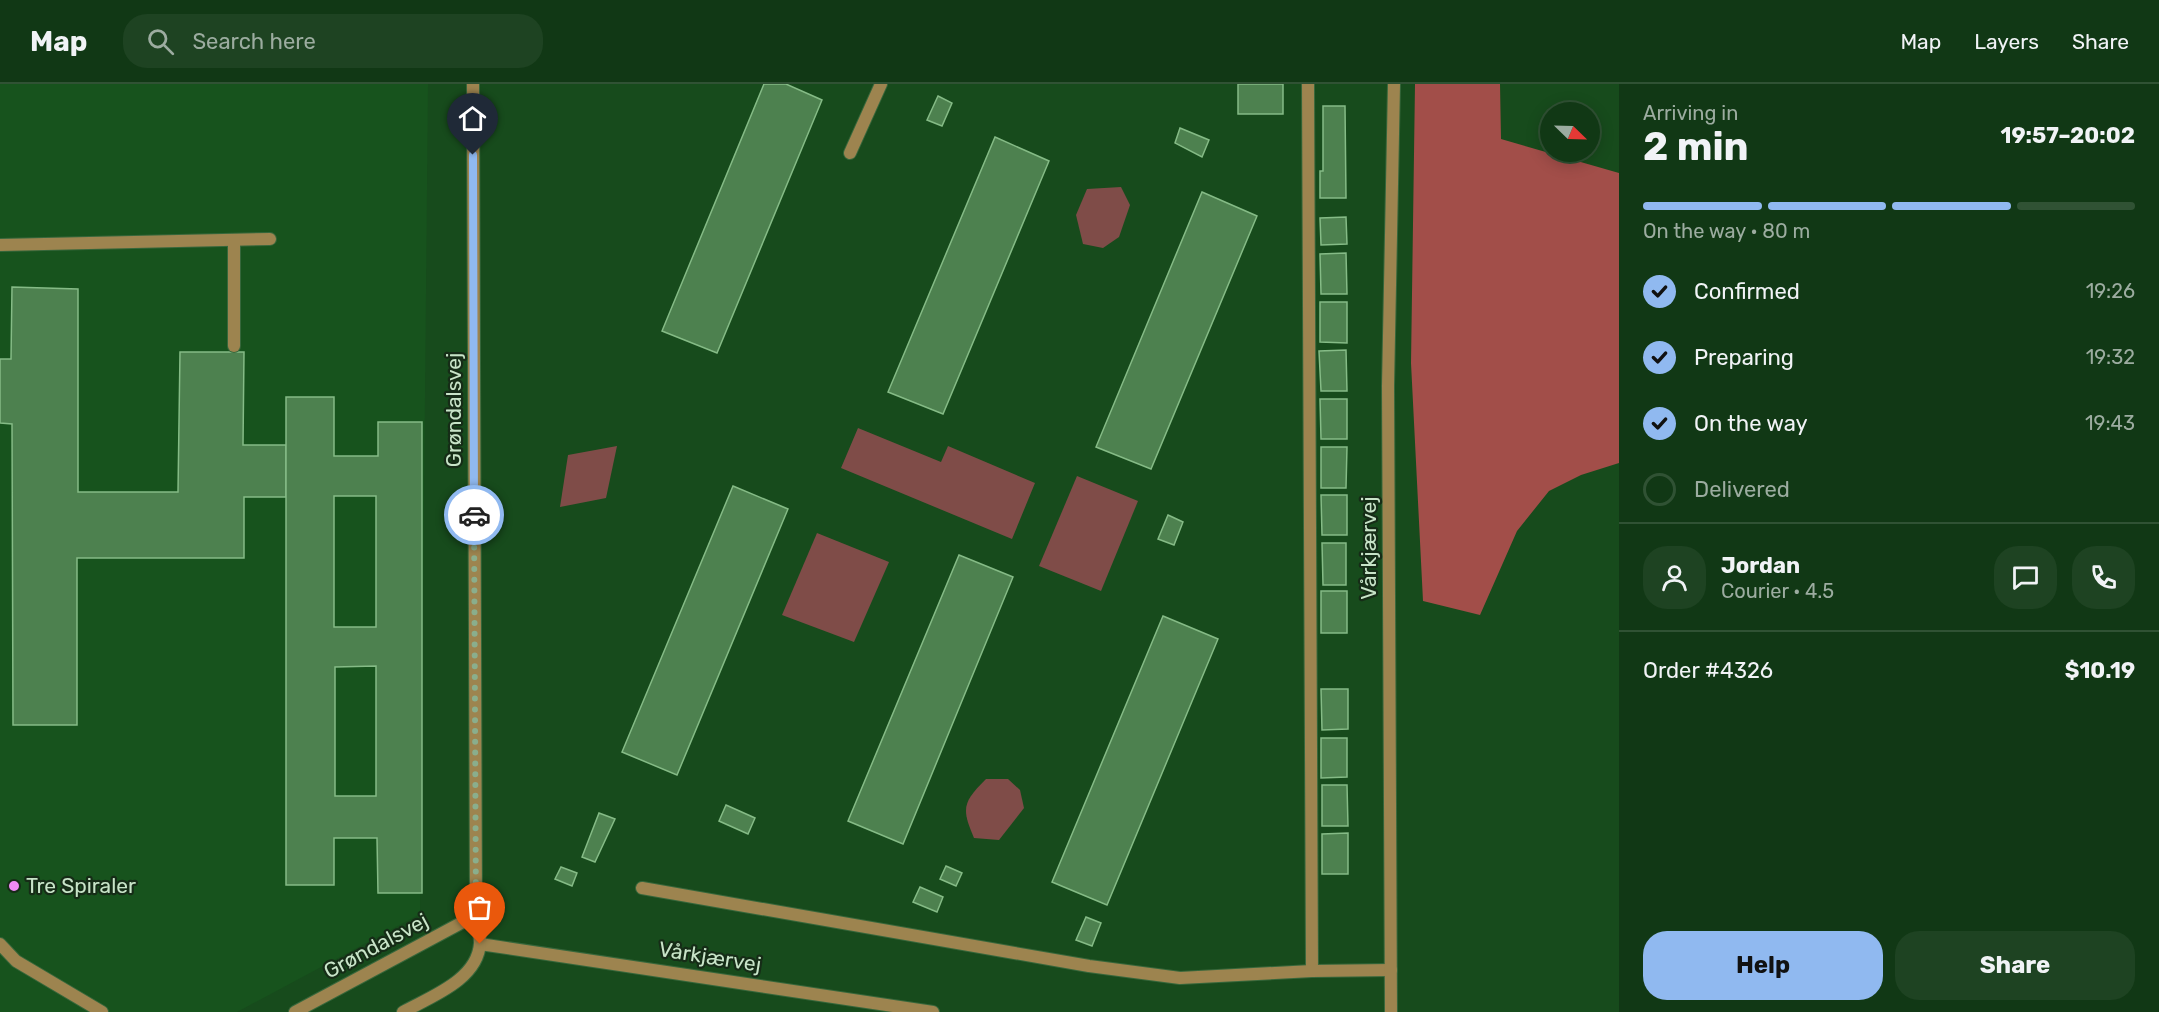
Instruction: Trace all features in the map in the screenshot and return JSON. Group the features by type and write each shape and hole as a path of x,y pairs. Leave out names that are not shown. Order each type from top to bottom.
{"street":[{"name":"Grøndalsvej","path":"472,84 476,915 480,944"},
{"path":"850,153 881,84"},
{"path":"1308,84 1312,970"},
{"name":"Vårkjærvej","path":"1391,1012 1388,386 1394,84"},
{"path":"234,240 234,346"},
{"path":"0,245 270,240"},
{"path":"642,888 1089,966 1180,978 1312,970 1391,970"},
{"name":"Grøndalsvej","path":"295,1012 476,915"},
{"path":"0,944 16,961 102,1012"},
{"path":"403,1012 463,976 473,964 480,944"},
{"name":"Vårkjærvej","path":"480,944 933,1012"}],"shaded area":[{"path":"0,84 428,84 420,914 237,1012 0,1012"},
{"path":"1415,84 1500,84 1501,139 1540,150 1540,162 1581,162 1619,173 1619,463 1581,475 1549,491 1517,531 1480,615 1423,601 1411,363"},
{"path":"1121,187 1130,205 1119,237 1103,248 1083,244 1076,215 1087,189"},
{"path":"858,428 941,462 948,446 1035,483 1012,539 841,468"},
{"path":"617,446 606,498 560,507 568,455"},
{"path":"1077,476 1138,501 1101,591 1039,566"},
{"path":"817,533 889,562 854,642 782,615"},
{"path":"986,779 1008,779 1020,790 1024,808 999,840 974,838 967,819 966,806"}],"building":[{"path":"764,84 786,84 822,100 717,353 662,331"},
{"path":"1238,84 1283,84 1283,114 1238,114"},
{"path":"938,96 952,103 942,126 927,120"},
{"path":"1323,106 1345,106 1346,198 1320,198 1320,171 1323,171"},
{"path":"1180,128 1209,140 1202,157 1175,143"},
{"path":"995,137 1049,161 943,414 888,392"},
{"path":"1202,192 1257,216 1151,469 1096,447"},
{"path":"1346,217 1347,244 1321,245 1320,218"},
{"path":"1346,253 1347,294 1321,294 1320,254"},
{"path":"12,287 78,289 78,492 178,492 180,352 244,352 243,445 286,445 286,497 244,497 244,558 77,558 77,725 13,725 12,424 0,423 0,359 11,359"},
{"path":"1320,302 1347,302 1347,343 1320,342"},
{"path":"1346,350 1347,391 1321,391 1319,351"},
{"path":"286,397 334,397 334,456 378,456 378,422 422,422 422,893 378,893 377,838 334,838 334,885 286,885","holes":["334,496 376,496 376,627 334,627","376,666 376,796 335,796 335,667"]},
{"path":"1320,399 1347,399 1347,439 1321,439"},
{"path":"1321,447 1347,447 1346,488 1321,488"},
{"path":"733,486 788,509 677,775 622,752"},
{"path":"1321,495 1347,495 1347,535 1322,535"},
{"path":"1168,515 1183,522 1174,545 1158,539"},
{"path":"1322,543 1346,543 1346,585 1323,585"},
{"path":"959,555 1013,577 903,844 848,821"},
{"path":"1321,591 1347,591 1347,633 1321,633"},
{"path":"1163,616 1218,639 1107,905 1052,882"},
{"path":"1321,689 1348,689 1348,729 1322,730"},
{"path":"1321,738 1347,738 1347,777 1321,778"},
{"path":"1322,785 1347,785 1348,826 1322,826"},
{"path":"726,805 755,818 748,834 719,821"},
{"path":"599,813 615,819 595,862 582,857"},
{"path":"1348,833 1348,874 1322,874 1322,834"},
{"path":"946,866 962,873 956,886 940,879"},
{"path":"561,867 577,873 572,886 555,879"},
{"path":"920,887 943,897 937,912 913,902"},
{"path":"1086,917 1101,923 1092,946 1076,940"}],"way so far":[{"path":"474,515 476,915 480,944"}],"place":[{"name":"Tre Spiraler","path":"14,886"}],"route":[{"path":"473,155 474,515"}]}
